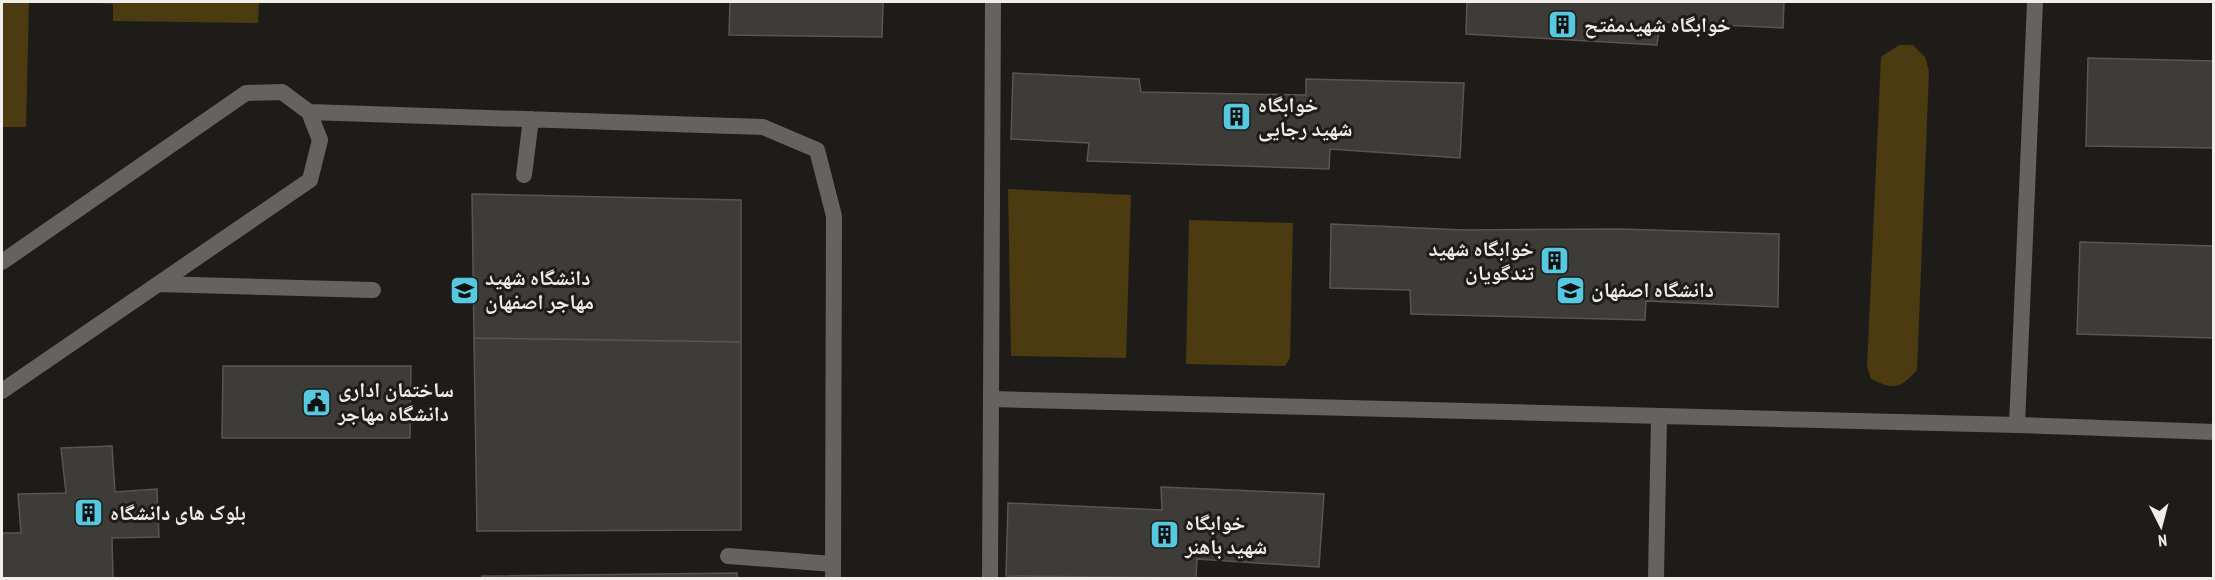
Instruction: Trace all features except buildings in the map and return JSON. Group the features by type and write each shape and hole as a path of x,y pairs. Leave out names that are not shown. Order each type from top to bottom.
{"lane":[{"path":"990,579 993,2"},
{"path":"2017,425 2035,2"},
{"path":"2,262 246,93 282,92 309,112 320,140 310,180 2,391"},
{"path":"309,112 763,127 817,150 834,216 833,572 729,556"},
{"path":"524,175 531,119"},
{"path":"158,284 373,290"},
{"path":"991,399 2214,432"},
{"path":"1656,579 1659,416"}],"shaded area":[{"path":"2,2 29,2 26,127 2,127"},
{"path":"79,2 259,2 258,23 113,21 113,4"},
{"path":"1899,45 1913,45 1925,57 1929,71 1917,370 1906,381 1891,386 1871,379 1867,367 1881,57"},
{"path":"1008,189 1131,195 1126,358 1011,356"},
{"path":"1189,220 1293,223 1290,358 1285,366 1186,364"}],"place":[{"name":"خوابگاه شهیدمفتح","path":"1563,25"},
{"name":"خوابگاه شهید رجایی","path":"1237,117"},
{"name":"خوابگاه شهید تندگویان","path":"1555,261"},
{"name":"دانشگاه شهید مهاجر اصفهان","path":"464,290"},
{"name":"دانشگاه اصفهان","path":"1570,290"},
{"name":"ساختمان اداری دانشگاه مهاجر","path":"317,402"},
{"name":"بلوک های دانشگاه","path":"89,513"},
{"name":"خوابگاه شهید باهنر","path":"1164,535"}]}
